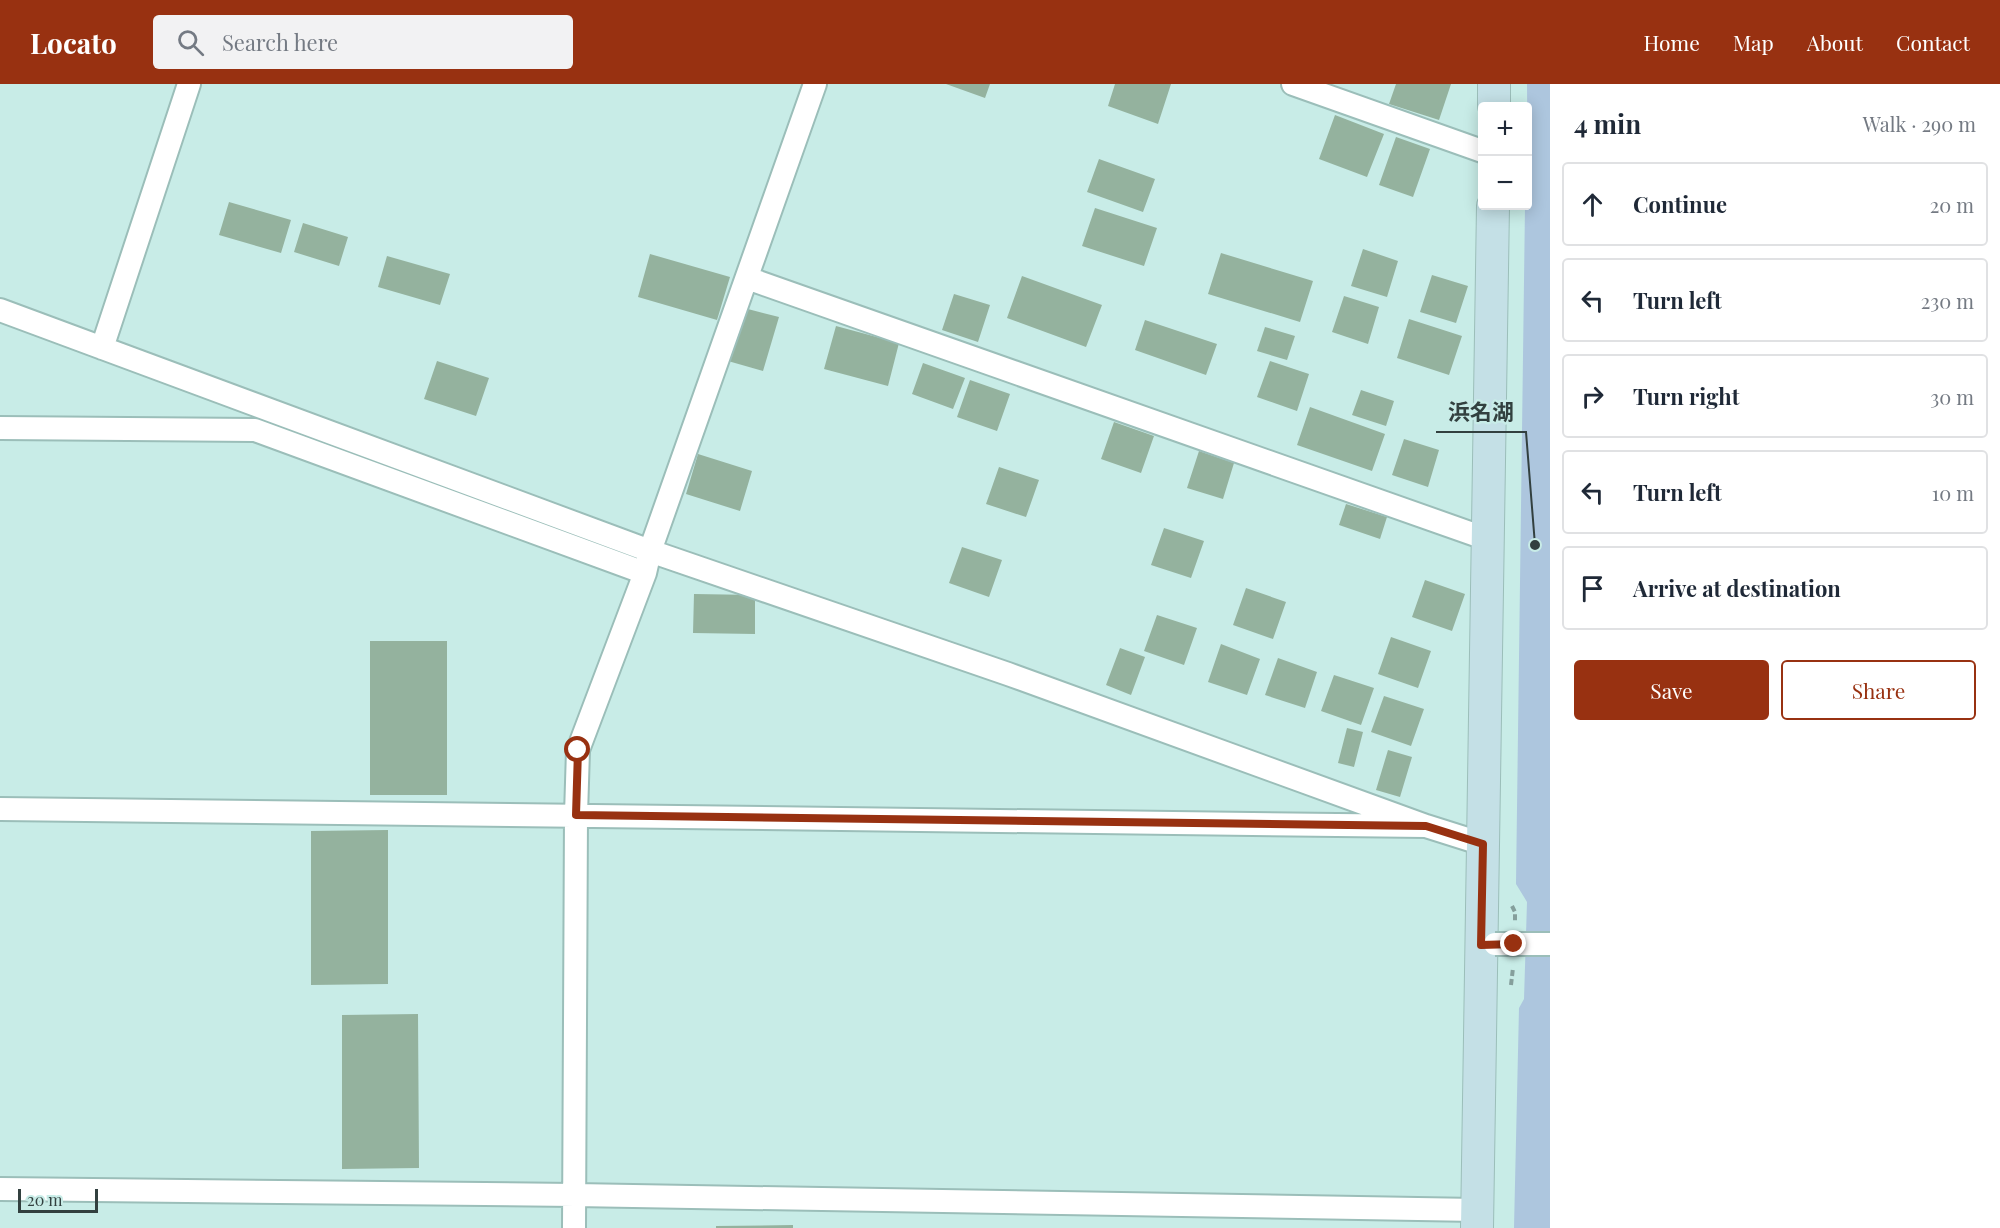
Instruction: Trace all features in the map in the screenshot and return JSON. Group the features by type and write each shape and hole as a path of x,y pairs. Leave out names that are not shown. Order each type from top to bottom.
{"street":[{"path":"102,348 189,84"},
{"path":"574,1228 578,750 645,573 650,551 814,84"},
{"path":"1293,84 1478,150"},
{"path":"1494,84 1494,102"},
{"path":"0,1189 575,1196 1477,1219 1488,945 1483,844 1492,210"},
{"path":"747,278 1487,539"},
{"path":"0,310 650,551 1008,674 1426,826 1483,844"},
{"path":"0,428 255,429 645,573"},
{"path":"0,809 1426,826"},
{"path":"1488,945 1550,944"}],"water":[{"path":"1527,84 1550,84 1550,1228 1514,1228 1519,1008 1524,999 1527,902 1516,884 1525,210 1532,210 1532,102 1527,102"}],"building":[{"path":"946,84 990,84 985,98"},
{"path":"1115,84 1171,84 1158,124 1108,106"},
{"path":"1396,84 1451,84 1439,120 1389,104"},
{"path":"1335,115 1384,134 1367,177 1319,159"},
{"path":"1396,137 1430,149 1413,197 1379,185"},
{"path":"1099,159 1155,179 1143,212 1087,192"},
{"path":"229,202 291,220 281,253 219,235"},
{"path":"1095,208 1157,228 1144,266 1082,246"},
{"path":"303,223 348,237 339,266 294,252"},
{"path":"1363,249 1398,261 1387,297 1351,286"},
{"path":"1221,253 1313,281 1300,322 1208,294"},
{"path":"650,254 730,277 717,320 638,297"},
{"path":"387,256 450,274 440,305 378,287"},
{"path":"1432,275 1468,286 1456,323 1420,312"},
{"path":"1022,276 1102,305 1086,347 1007,318"},
{"path":"954,294 990,305 978,342 942,330"},
{"path":"1344,296 1379,307 1368,344 1332,332"},
{"path":"744,308 779,317 763,371 728,361"},
{"path":"1409,319 1462,336 1449,375 1397,358"},
{"path":"1145,320 1217,344 1206,375 1135,350"},
{"path":"836,326 899,343 888,386 824,369"},
{"path":"1265,327 1295,336 1287,360 1257,351"},
{"path":"437,361 489,378 476,416 424,399"},
{"path":"1270,361 1309,374 1297,411 1257,397"},
{"path":"923,363 965,378 953,409 912,394"},
{"path":"970,380 1010,394 997,431 957,417"},
{"path":"1361,390 1394,401 1386,426 1352,415"},
{"path":"1310,407 1385,434 1372,471 1297,445"},
{"path":"1114,422 1154,436 1141,473 1101,459"},
{"path":"1404,439 1439,450 1428,487 1392,475"},
{"path":"1199,451 1234,463 1223,499 1187,488"},
{"path":"698,454 752,471 740,511 686,494"},
{"path":"999,467 1039,480 1026,517 986,504"},
{"path":"1346,504 1387,517 1380,539 1339,525"},
{"path":"1164,528 1204,541 1191,578 1151,565"},
{"path":"962,547 1002,560 989,597 949,583"},
{"path":"1425,580 1465,594 1452,631 1412,617"},
{"path":"1246,588 1286,602 1273,639 1233,625"},
{"path":"694,594 755,595 755,634 693,633"},
{"path":"1157,615 1197,628 1184,665 1144,651"},
{"path":"1391,637 1431,651 1418,688 1378,674"},
{"path":"370,641 447,641 447,795 370,795"},
{"path":"1221,644 1260,659 1247,695 1208,682"},
{"path":"1120,648 1145,657 1131,695 1106,685"},
{"path":"1278,658 1317,672 1305,708 1265,695"},
{"path":"1334,675 1374,688 1361,725 1321,711"},
{"path":"1384,696 1424,709 1411,746 1371,732"},
{"path":"1347,728 1363,732 1354,767 1338,763"},
{"path":"1388,750 1412,757 1400,797 1376,790"},
{"path":"388,830 388,984 311,985 311,831"},
{"path":"418,1014 419,1168 342,1169 342,1015"},
{"path":"793,1225 793,1228 716,1228 716,1226"}],"place":[{"name":"浜名湖","path":"1535,545"}],"route":[{"path":"578,750 576,815 1426,826 1483,844 1481,945 1514,944"}]}
